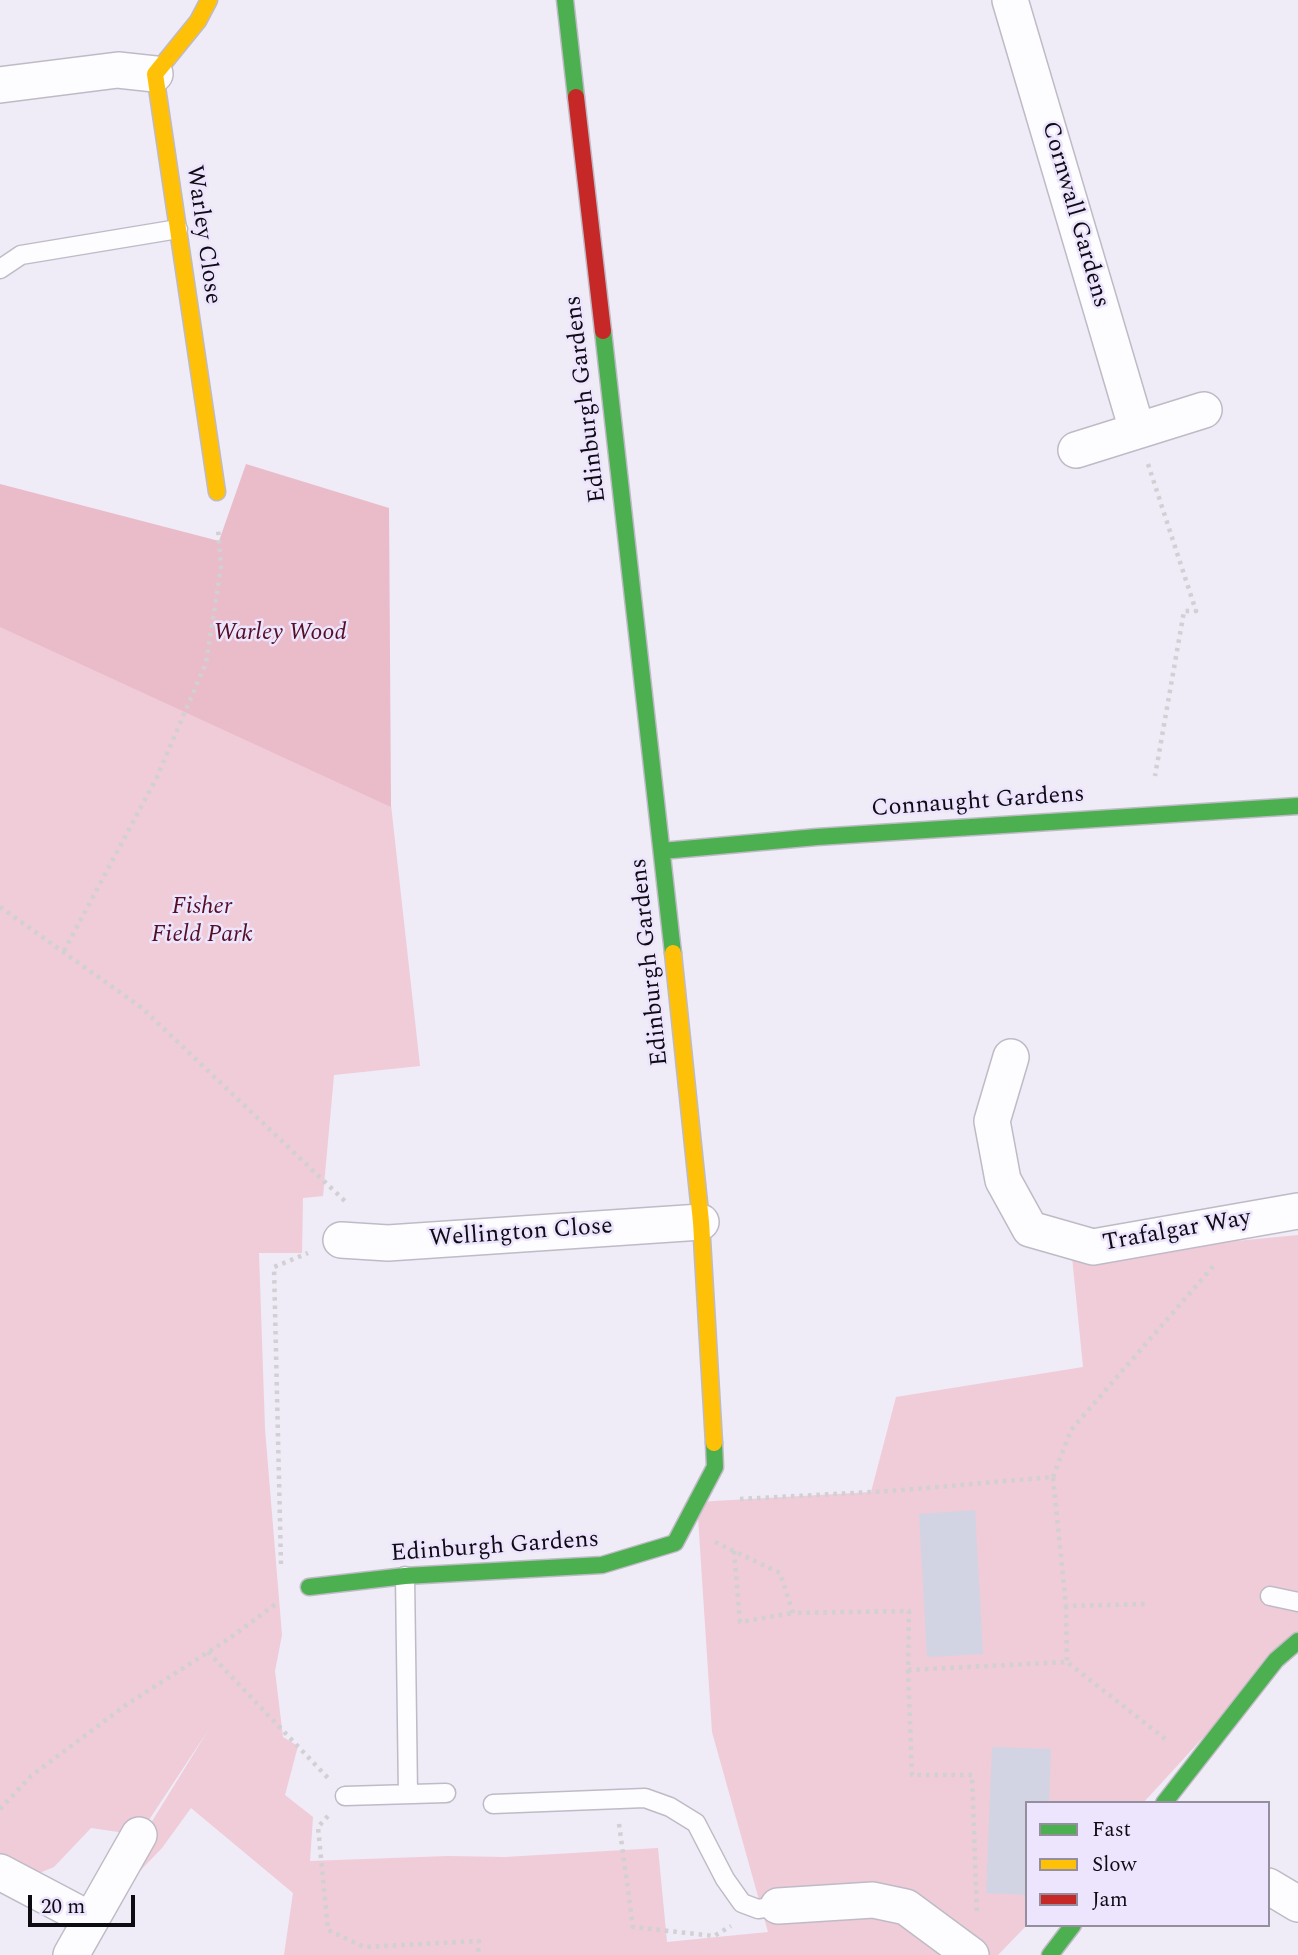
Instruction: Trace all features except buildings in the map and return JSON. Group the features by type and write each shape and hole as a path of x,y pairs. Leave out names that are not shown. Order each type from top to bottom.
{"street":[{"path":"0,85 118,70 155,74 198,21 209,0"},
{"name":"Edinburgh Gardens","path":"309,1587 405,1576 603,1565 675,1543 716,1467 701,1222 662,851 565,0"},
{"name":"Cornwall Gardens","path":"1010,0 1137,430"},
{"name":"Warley Close","path":"155,74 217,492"},
{"path":"1076,450 1204,410"},
{"name":"Connaught Gardens","path":"662,851 817,837 1298,806"},
{"name":"Trafalgar Way","path":"1012,1057 992,1121 1003,1180 1030,1229 1093,1247 1298,1211"},
{"name":"Wellington Close","path":"341,1240 388,1243 701,1222"},
{"path":"1166,1801 1276,1660 1298,1641"},
{"path":"71,1955 139,1835"},
{"path":"0,1871 91,1920"},
{"path":"1270,1887 1298,1904"},
{"path":"768,1908 873,1900 906,1907 974,1941"},
{"path":"1051,1955 1072,1927"}],"lane":[{"path":"0,269 21,255 178,229"},
{"path":"405,1576 408,1794"},
{"path":"1270,1596 1298,1602"},
{"path":"345,1796 446,1793"},
{"path":"493,1804 645,1798 670,1807 696,1823 725,1879 742,1903 768,1908"}],"path":[{"path":"1137,430 1196,611 1184,611 1149,814"},
{"path":"64,951 156,779 206,663 221,567 217,492"},
{"path":"0,906 142,1008 348,1205"},
{"path":"1066,1662 1066,1606 1053,1477 1071,1430 1217,1263 1219,1225"},
{"path":"281,1572 274,1267 341,1240"},
{"path":"697,1502 891,1492 1053,1477"},
{"path":"711,1541 780,1573 793,1613"},
{"path":"734,1551 740,1622 793,1613 909,1611 912,1775 972,1775 974,1941"},
{"path":"0,1809 31,1776 126,1705 282,1600 309,1587"},
{"path":"1066,1606 1147,1604"},
{"path":"208,1652 345,1796 318,1827 328,1930 364,1947 478,1941 478,1955"},
{"path":"908,1670 1066,1662 1195,1763"},
{"path":"616,1799 633,1927 714,1936 768,1908"}],"green space":[{"name":"Warley Wood","path":"246,464 389,508 391,807 0,627 0,484 219,541"},
{"name":"Fisher Field Park","path":"0,546 373,643 420,1066 334,1075 323,1196 303,1198 302,1253 259,1253 265,1429 282,1635 275,1671 283,1737 298,1746 285,1795 313,1817 310,1861 448,1856 505,1857 658,1848 667,1942 768,1932 712,1732 697,1502 871,1492 896,1397 1083,1367 1072,1257 1298,1235 1298,1634 1145,1801 1025,1801 1025,1927 998,1955 284,1955 293,1893 191,1808 162,1848 88,1925 209,1729 139,1835 91,1828 54,1867 37,1874 0,1867"}],"traffic: fast":[{"path":"565,0 576,97"},
{"path":"603,331 673,953"},
{"path":"662,851 817,837 1298,806"},
{"path":"309,1587 405,1576 602,1565 675,1543 715,1467 714,1443"},
{"path":"1166,1801 1276,1660 1298,1641"},
{"path":"1050,1955 1071,1927"}],"traffic: slow":[{"path":"209,0 198,21 155,74 217,492"},
{"path":"673,953 701,1222 714,1443"}],"traffic: jam":[{"path":"576,97 603,331"}]}
